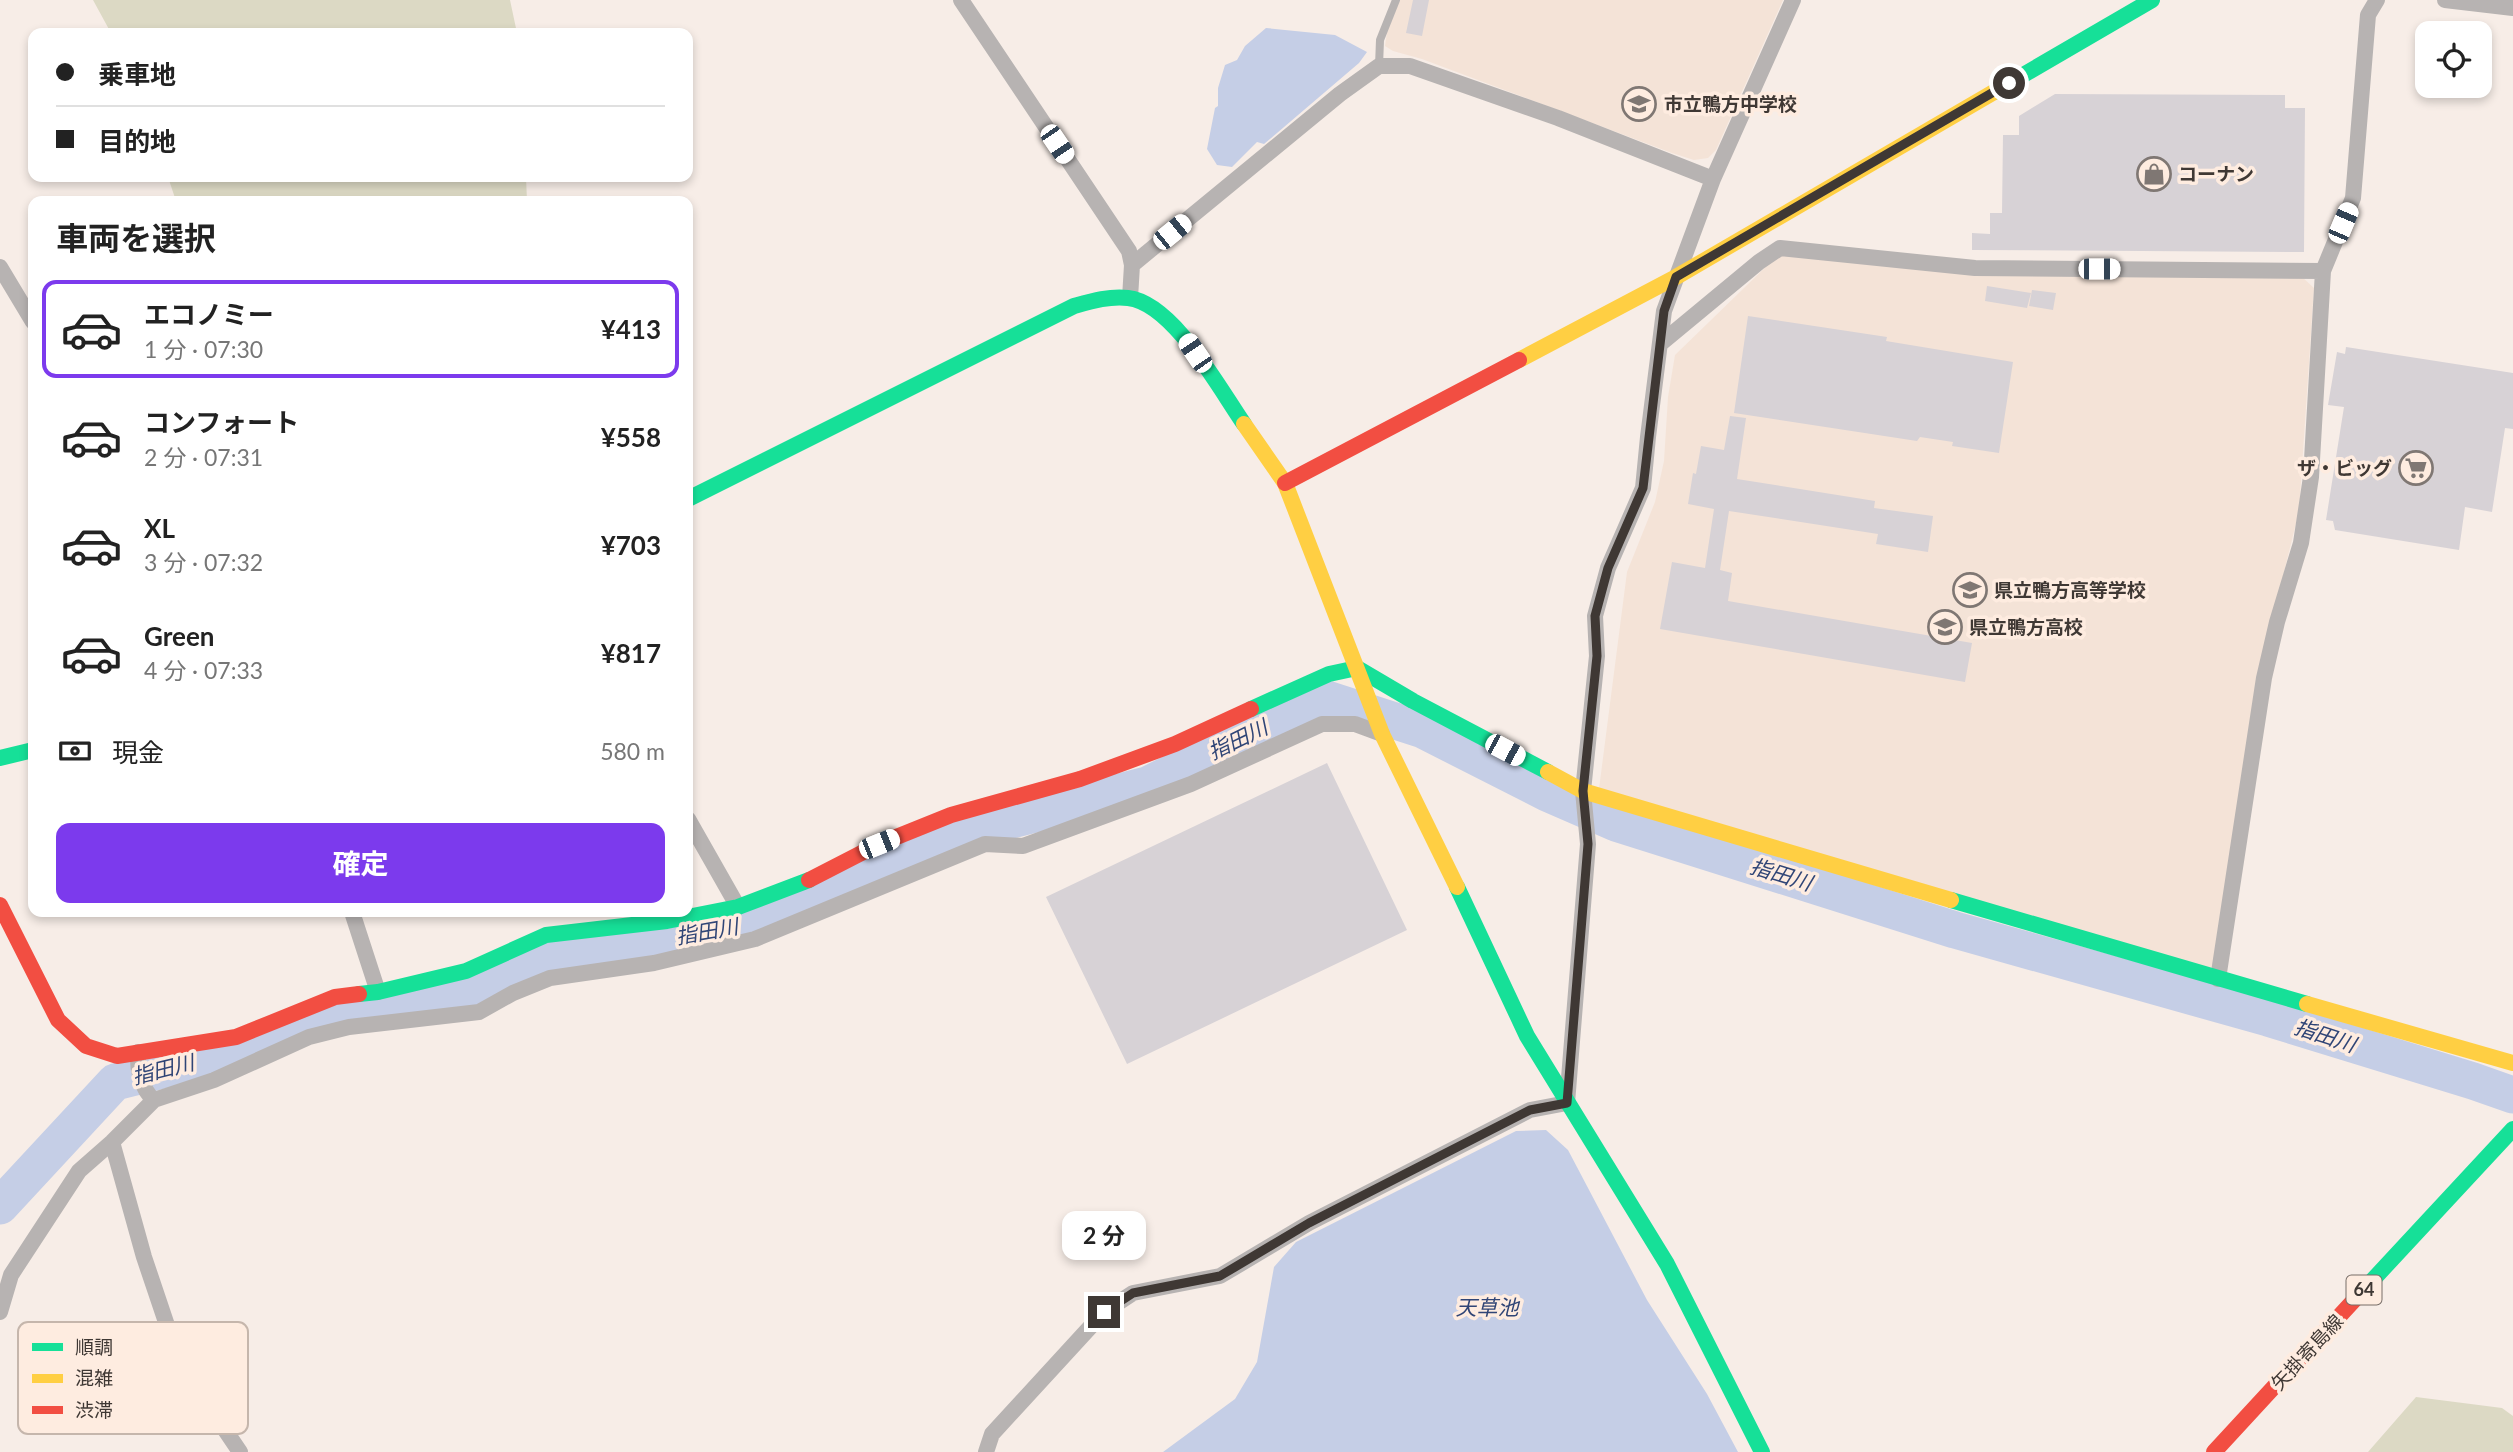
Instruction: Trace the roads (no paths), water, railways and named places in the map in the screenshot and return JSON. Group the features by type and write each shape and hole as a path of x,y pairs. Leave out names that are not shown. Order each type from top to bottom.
{"street":[{"path":"961,0 1129,251 1132,265 1130,298"},
{"path":"1567,1103 1588,844 1583,791 1597,656 1595,616 1608,568 1643,488 1664,311 1713,179 1793,0"},
{"path":"1284,484 1676,277 2152,0"},
{"path":"2218,979 2264,678 2277,622 2301,543 2311,477 2323,271 2353,198 2368,15 2377,0"},
{"path":"2445,0 2513,8"},
{"path":"1132,265 1340,94 1379,66 1410,66 1558,118 1713,179"},
{"path":"1660,344 1759,262 1780,248 1975,268 2323,271"},
{"path":"0,267 28,314"},
{"path":"693,496 1074,306 1102,298 1130,298 1158,310 1180,332 1284,484 1382,734 1417,802 1527,1036 1667,1264 1762,1452"},
{"path":"693,916 738,907 808,881 879,844 951,815 1080,779 1175,744 1329,674 1357,668 1583,791 2218,979 2513,1063"},
{"path":"0,1312 11,1275 79,1171 113,1142 150,1096 214,1080 309,1037 349,1027 479,1012 513,993 550,978 654,963 755,939 985,845 1023,846 1191,784 1322,724 1355,724 1382,734"},
{"path":"0,758 28,751"},
{"path":"693,828 738,907"},
{"path":"0,905 58,1020 86,1046 117,1056 138,1057 236,1037 335,997 378,992 466,971 546,935 687,917"},
{"path":"354,917 378,992"},
{"path":"138,1057 150,1096"},
{"path":"986,1452 992,1434 1104,1312 1133,1293 1220,1276 1309,1223 1530,1110 1567,1103"},
{"name":"矢掛寄島線","path":"2214,1452 2513,1129"},
{"path":"113,1142 144,1257 166,1322"},
{"path":"228,1434 240,1452"}],"lane":[{"path":"1379,66 1380,40 1396,0"}],"water":[{"path":"1266,28 1335,35 1367,52 1359,63 1264,144 1257,142 1232,167 1217,165 1207,149 1225,65 1237,60 1245,46"},
{"name":"天草池","path":"1546,1130 1568,1150 1647,1300 1707,1394 1738,1452 1163,1452 1235,1399 1257,1362 1274,1267 1296,1242 1516,1131"}],"waterway":[{"name":"指田川","path":"0,1206 115,1082 234,1052 334,1010 472,991 551,953 726,933 824,895 965,832 1147,785 1324,698 1423,730 1547,793 1616,823 1955,930 2268,1018 2513,1095"}],"place":[{"name":"市立鴨方中学校","path":"1639,104"},
{"name":"コーナン","path":"2154,174"},
{"name":"ザ・ビッグ","path":"2416,468"},
{"name":"県立鴨方高等学校","path":"1970,590"},
{"name":"県立鴨方高校","path":"1945,627"}]}
